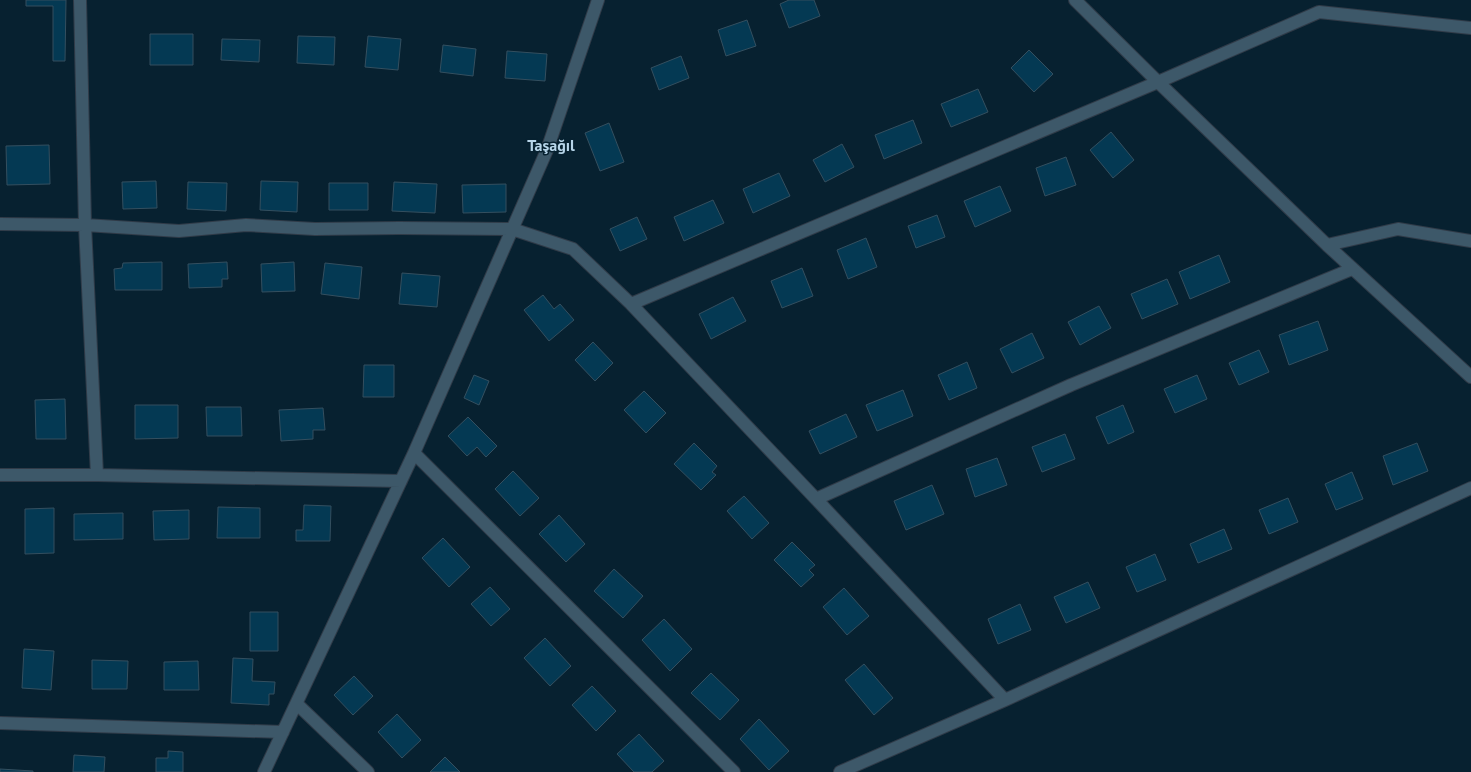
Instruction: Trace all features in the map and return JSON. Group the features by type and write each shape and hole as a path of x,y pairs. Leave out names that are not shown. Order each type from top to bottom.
{"street":[{"path":"80,0 85,225 97,475"},
{"path":"264,772 414,453 547,150 598,0"},
{"path":"1075,0 1352,269 1471,377"},
{"path":"630,304 1158,82 1319,12 1471,28"},
{"path":"0,224 85,225 179,231 246,225 316,229 512,229 573,249 630,304 1005,700"},
{"path":"1327,245 1398,229 1471,241"},
{"path":"816,499 1071,385 1352,269"},
{"path":"414,453 734,772"},
{"path":"0,475 97,475 401,481"},
{"path":"840,772 1005,700 1471,488"},
{"path":"297,704 368,772"},
{"path":"0,724 283,732"}],"building":[{"path":"26,0 66,0 65,61 53,61 53,6 26,6"},
{"path":"789,0 814,0 820,16 789,28 780,4"},
{"path":"747,20 756,46 726,56 718,30"},
{"path":"150,34 193,34 193,65 150,65"},
{"path":"298,36 335,37 334,65 297,63"},
{"path":"368,36 401,39 398,70 365,67"},
{"path":"222,39 260,40 259,62 221,60"},
{"path":"443,45 476,49 473,76 440,72"},
{"path":"1029,50 1053,74 1034,92 1011,68"},
{"path":"507,51 547,54 545,81 505,78"},
{"path":"681,56 689,78 659,90 651,68"},
{"path":"978,89 988,112 951,127 941,104"},
{"path":"913,120 922,143 884,159 875,135"},
{"path":"609,123 624,162 600,171 585,133"},
{"path":"1111,132 1134,160 1113,178 1090,150"},
{"path":"842,144 854,167 825,182 813,160"},
{"path":"49,145 50,184 7,185 6,146"},
{"path":"1066,157 1076,185 1045,196 1036,168"},
{"path":"779,173 790,196 753,213 743,189"},
{"path":"156,181 157,208 123,209 122,182"},
{"path":"261,181 298,182 297,212 260,210"},
{"path":"188,182 227,183 226,211 187,209"},
{"path":"394,182 437,184 435,213 392,211"},
{"path":"329,183 368,183 368,210 329,210"},
{"path":"506,184 506,212 463,213 462,185"},
{"path":"1000,186 1011,211 975,227 964,201"},
{"path":"713,200 724,223 684,241 674,217"},
{"path":"937,215 945,237 916,248 908,226"},
{"path":"637,217 647,239 620,251 610,229"},
{"path":"866,238 877,267 848,279 837,250"},
{"path":"1219,255 1230,282 1190,299 1179,272"},
{"path":"162,262 162,290 115,290 114,269 122,268 123,263"},
{"path":"227,262 228,279 222,279 222,287 189,288 188,264"},
{"path":"294,262 295,291 262,292 261,264"},
{"path":"325,263 362,267 359,299 321,294"},
{"path":"802,268 813,296 782,308 771,281"},
{"path":"402,273 440,276 437,307 399,304"},
{"path":"1167,279 1178,304 1142,319 1131,294"},
{"path":"543,295 554,309 560,304 574,320 549,341 524,310"},
{"path":"733,297 746,321 711,339 699,314"},
{"path":"1099,306 1111,328 1080,345 1068,322"},
{"path":"1318,321 1328,350 1289,365 1279,335"},
{"path":"1032,333 1044,358 1012,373 1000,349"},
{"path":"593,342 613,363 595,381 575,360"},
{"path":"1259,350 1269,372 1239,385 1229,363"},
{"path":"967,362 977,388 949,400 938,375"},
{"path":"364,365 394,365 394,397 363,397"},
{"path":"474,375 489,381 479,405 464,398"},
{"path":"1197,375 1207,399 1175,413 1164,389"},
{"path":"903,390 913,416 877,431 866,405"},
{"path":"644,391 666,413 646,433 624,410"},
{"path":"65,399 66,439 36,439 35,400"},
{"path":"135,405 178,405 178,438 135,439"},
{"path":"1123,405 1134,432 1108,444 1096,417"},
{"path":"206,407 241,407 242,436 207,436"},
{"path":"323,408 325,430 313,430 313,439 281,441 279,410"},
{"path":"846,414 857,437 820,454 809,431"},
{"path":"468,417 497,446 486,457 477,447 467,456 448,436"},
{"path":"1065,434 1075,459 1042,472 1032,447"},
{"path":"694,443 717,466 712,472 716,475 701,490 674,464"},
{"path":"1417,443 1428,471 1393,485 1383,456"},
{"path":"997,458 1007,485 975,497 966,469"},
{"path":"513,471 539,498 520,516 495,489"},
{"path":"1352,472 1363,499 1336,510 1325,484"},
{"path":"932,485 944,514 906,530 894,501"},
{"path":"744,496 769,523 752,539 727,511"},
{"path":"1288,498 1298,522 1269,534 1259,510"},
{"path":"304,505 331,506 330,541 296,541 296,530 303,530"},
{"path":"218,507 260,508 260,538 217,538"},
{"path":"54,508 54,553 25,554 25,509"},
{"path":"189,510 189,539 154,540 153,511"},
{"path":"123,513 123,539 74,540 74,514"},
{"path":"559,515 585,544 566,562 539,534"},
{"path":"1224,529 1232,549 1198,563 1190,544"},
{"path":"443,538 470,567 449,587 422,558"},
{"path":"792,542 815,565 809,570 814,575 801,587 774,560"},
{"path":"1155,554 1166,580 1137,592 1126,567"},
{"path":"614,569 643,596 623,618 594,591"},
{"path":"1088,582 1100,608 1066,623 1054,597"},
{"path":"490,587 510,609 491,626 471,604"},
{"path":"844,588 869,616 847,635 823,607"},
{"path":"1020,604 1031,630 998,644 988,619"},
{"path":"250,612 278,612 278,651 250,651"},
{"path":"664,619 692,649 670,671 642,640"},
{"path":"545,638 571,666 550,686 524,658"},
{"path":"24,649 54,651 51,690 22,688"},
{"path":"233,658 253,659 252,681 275,682 274,694 269,694 269,705 231,703"},
{"path":"92,660 128,661 127,689 92,689"},
{"path":"198,661 199,690 164,690 164,662"},
{"path":"864,664 893,698 874,715 845,680"},
{"path":"711,673 739,700 720,720 691,693"},
{"path":"354,676 373,696 353,715 334,695"},
{"path":"592,686 616,711 596,731 572,705"},
{"path":"397,714 421,740 402,758 378,732"},
{"path":"759,719 789,751 769,770 740,739"},
{"path":"639,734 664,761 652,772 634,772 617,754"},
{"path":"168,751 183,752 183,772 156,772 156,758 168,758"},
{"path":"74,755 105,757 104,772 73,772"},
{"path":"445,757 460,772 430,772"},
{"path":"0,769 33,771 33,772 0,772"}],"district":[{"name":"Taşağıl","path":"551,145"}]}
